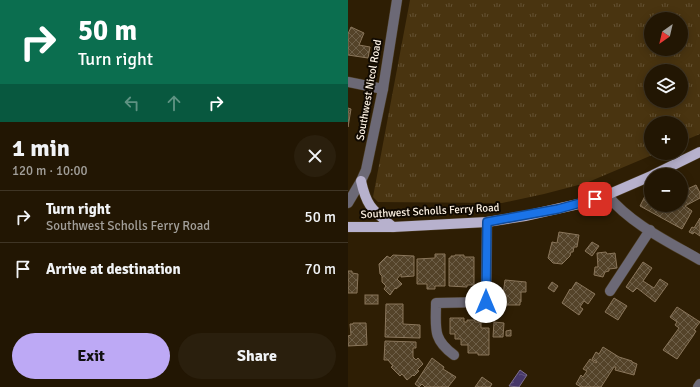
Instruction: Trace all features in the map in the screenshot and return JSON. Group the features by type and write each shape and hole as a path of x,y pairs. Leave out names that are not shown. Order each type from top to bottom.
{"main road":[{"name":"Southwest Scholls Ferry Road","path":"668,168 700,152"},
{"name":"Southwest Scholls Ferry Road","path":"348,227 393,227 487,222 558,209 607,195 644,179"},
{"path":"361,181 367,202 376,213 393,227"}],"street":[{"name":"Southwest Nicol Road","path":"348,202 361,181 368,162 383,88 397,0"},
{"path":"348,82 383,88"},
{"path":"607,195 625,214 700,260"},
{"path":"454,355 443,346 437,335 436,303 486,302 487,222"},
{"path":"610,292 650,230"}],"green space":[{"path":"410,0 700,0 700,134 688,139 688,116 644,116 644,158 586,183 502,203 378,202 373,197"}],"water":[{"path":"520,370 527,375 519,387 509,386"}],"building":[{"path":"351,27 364,33 359,45 370,47 368,58 348,55 348,34"},
{"path":"348,108 351,109 348,127"},
{"path":"696,185 700,193 700,198 688,204 688,189"},
{"path":"644,198 644,208 640,206"},
{"path":"688,208 692,211 682,229 651,212 688,212"},
{"path":"700,218 700,236 694,232 693,234 689,232 692,227 694,228"},
{"path":"559,232 579,235 577,247 574,247 573,252 571,252 570,256 562,264 553,263 548,258 552,242 557,243"},
{"path":"592,242 599,246 592,256 585,251"},
{"path":"606,252 607,254 615,253 617,268 609,269 609,271 605,272 603,277 594,275 595,267 598,267 597,253"},
{"path":"435,254 445,254 445,286 435,286 435,289 427,289 427,284 417,284 417,259 435,258"},
{"path":"393,255 414,256 414,276 401,277 401,274 397,279 402,284 396,289 395,288 390,295 384,289 386,286 382,282 379,264 387,256 390,258"},
{"path":"455,255 474,257 474,285 467,285 467,287 449,286 449,258"},
{"path":"643,262 652,268 643,281 654,288 660,279 668,284 655,302 637,288 633,292 626,287"},
{"path":"348,271 358,274 357,293 348,293"},
{"path":"505,280 526,282 526,292 521,292 520,305 506,305 506,295 503,295"},
{"path":"552,282 558,286 554,292 548,288"},
{"path":"576,282 595,294 588,304 584,301 580,307 583,309 579,315 562,303"},
{"path":"365,295 378,295 378,304 365,304"},
{"path":"614,298 627,306 618,320 605,312"},
{"path":"386,304 403,304 403,324 420,325 420,338 385,337"},
{"path":"677,307 700,322 694,330 696,331 693,336 677,359 663,350 679,328 675,325 677,322 670,317"},
{"path":"450,318 464,318 464,322 467,322 467,320 475,320 475,322 481,322 481,328 489,328 489,355 468,353 468,345 461,345 461,339 455,339 455,334 450,334"},
{"path":"494,322 504,323 503,337 493,337"},
{"path":"366,323 367,345 348,346 348,336 351,335 350,324"},
{"path":"511,330 511,336 506,336 506,331"},
{"path":"385,341 416,342 416,348 413,348 413,357 416,360 418,358 423,364 414,376 413,375 407,380 402,374 400,376 391,367 393,366 388,360 384,360"},
{"path":"603,347 619,357 637,364 634,375 615,370 616,367 614,367 601,387 581,387 576,384 581,375 583,377 587,371 583,369 590,359 596,363 597,362 592,359 596,352 599,354"},
{"path":"432,358 444,367 443,369 456,377 448,387 425,387 422,384 419,387 415,384"},
{"path":"482,377 492,384 490,387 475,387"}],"route":[{"path":"486,302 487,222 558,209 595,199"}]}
